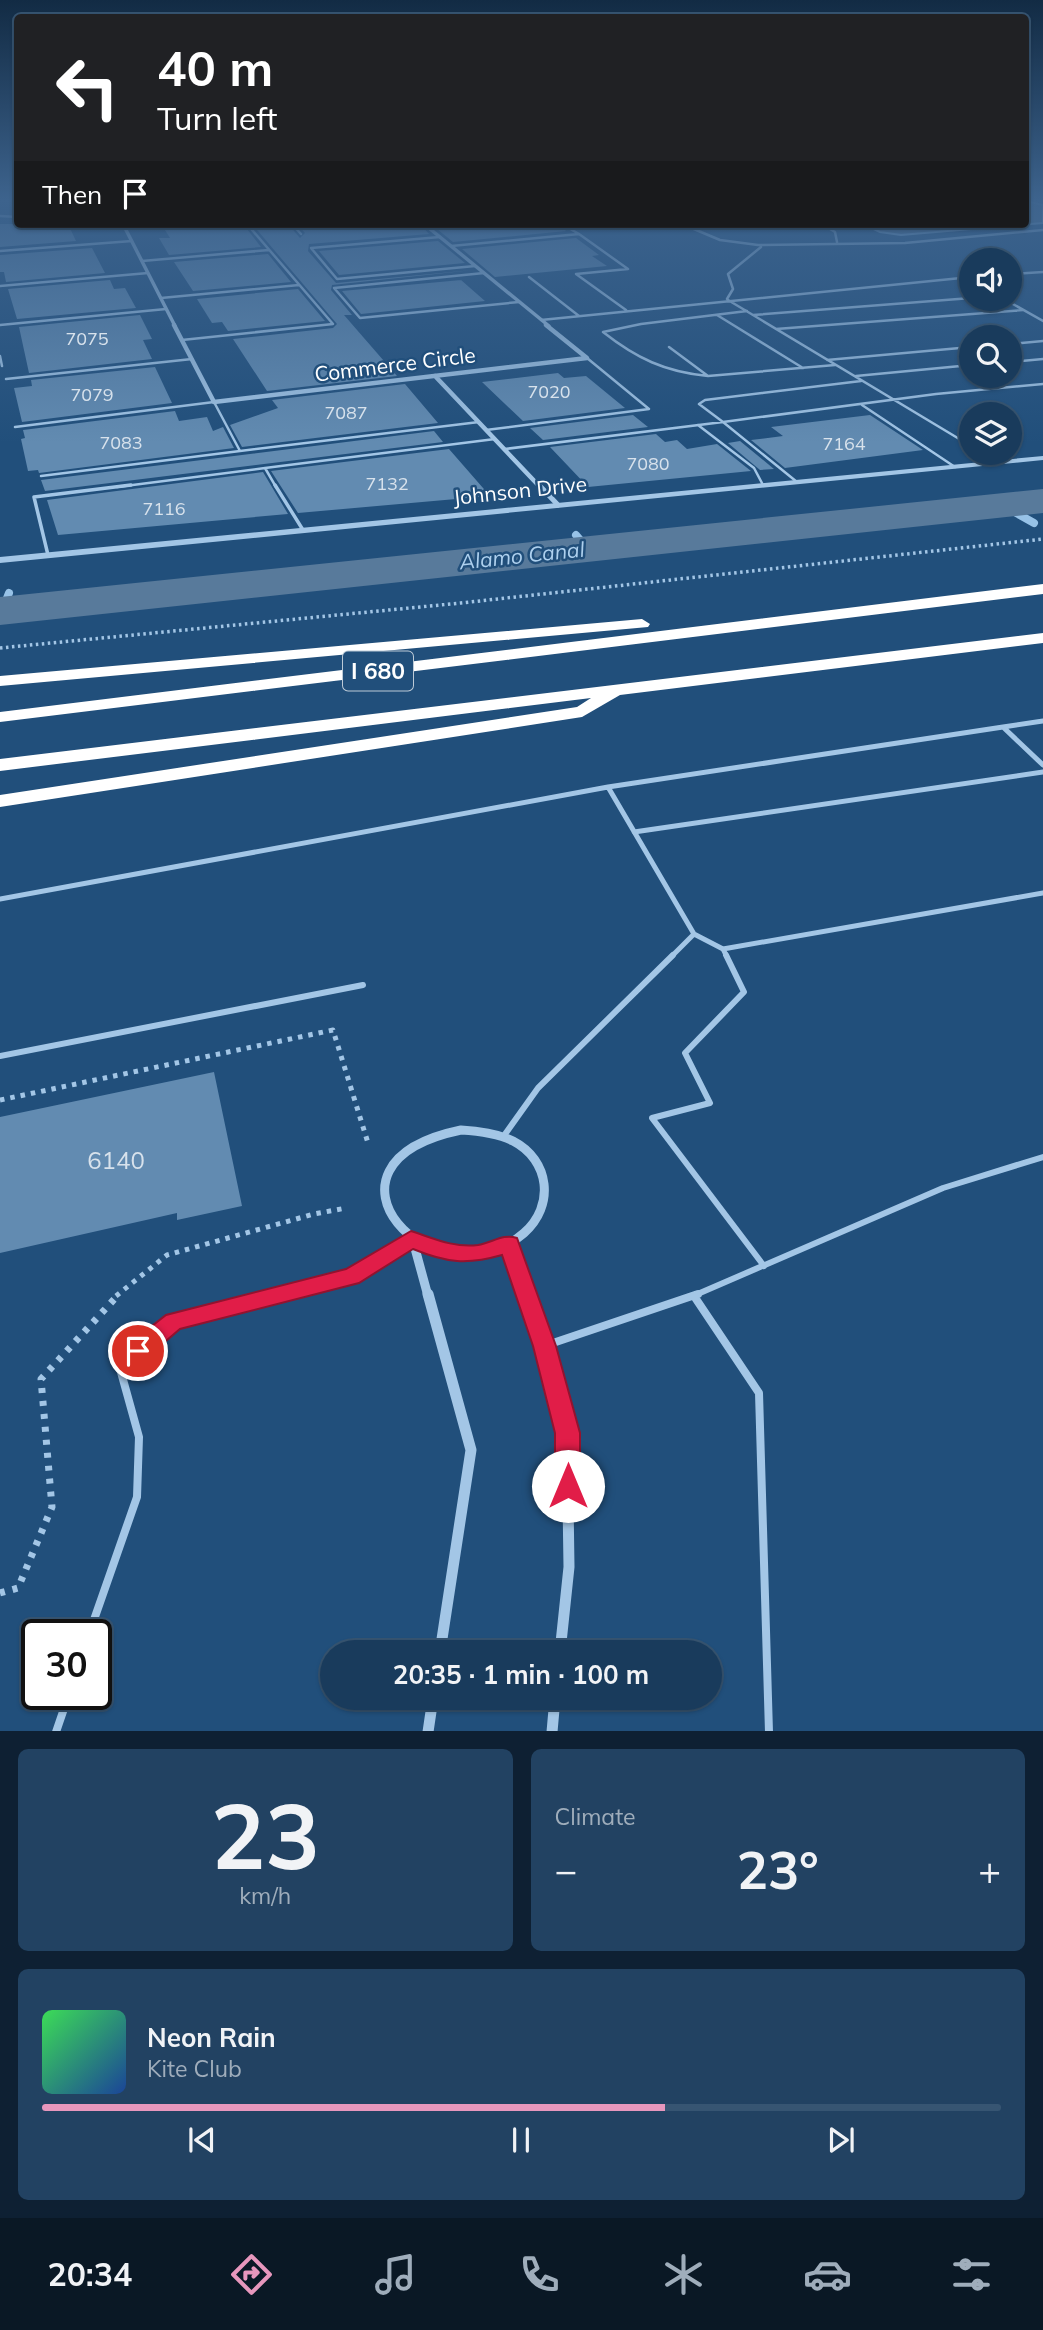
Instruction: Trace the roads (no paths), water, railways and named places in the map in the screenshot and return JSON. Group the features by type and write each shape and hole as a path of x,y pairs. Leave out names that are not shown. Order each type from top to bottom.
{"highway":[{"name":"I 680","path":"0,717 1043,589"},
{"path":"0,681 722,617 755,624"},
{"name":"I 680","path":"0,765 1043,638"},
{"path":"0,801 582,712 614,691"}],"street":[{"path":"153,282 214,402"},
{"path":"495,282 587,358"},
{"name":"Commerce Circle","path":"214,402 587,358"},
{"path":"435,376 558,505"},
{"name":"Johnson Drive","path":"1022,460 1043,458"},
{"name":"Johnson Drive","path":"0,560 975,465"},
{"path":"461,1130 489,1132 503,1137 515,1141 534,1157 545,1178 545,1201 533,1225 509,1244 477,1254 443,1252 412,1240 392,1221 383,1196 389,1172 407,1150 433,1136 461,1130"},
{"path":"412,1240 471,1450 442,1640"},
{"path":"509,1244 544,1346 568,1433 569,1567 561,1640"},
{"path":"428,1731 431,1710"},
{"path":"552,1731 554,1710"}],"lane":[{"path":"0,286 48,282"},
{"path":"182,340 332,324 296,282"},
{"path":"396,282 334,288 360,318 519,302"},
{"path":"535,282 579,316"},
{"path":"587,282 626,310"},
{"path":"727,299 733,289 731,282"},
{"path":"541,320 913,282"},
{"path":"161,298 299,285"},
{"path":"727,299 959,439"},
{"path":"753,315 959,299"},
{"path":"0,325 166,309"},
{"path":"776,329 1023,310 1043,321"},
{"path":"747,311 641,324 603,332 628,352 672,374 708,376 835,365"},
{"path":"717,315 803,368"},
{"path":"641,324 646,329"},
{"path":"1022,343 1043,341"},
{"path":"669,347 708,376"},
{"path":"827,360 959,348"},
{"path":"0,356 2,366"},
{"path":"486,430 649,409 587,358"},
{"path":"6,379 192,359"},
{"path":"1022,361 1043,359"},
{"path":"854,376 959,366"},
{"path":"797,482 700,403 861,381"},
{"path":"505,449 1043,384"},
{"path":"15,427 214,402 240,451"},
{"path":"862,405 955,467"},
{"path":"41,475 479,422"},
{"path":"698,425 754,468 763,485"},
{"path":"48,555 33,497 495,439"},
{"path":"265,468 303,530"},
{"path":"0,899 608,787 1043,721"},
{"path":"1003,727 1043,765"},
{"path":"634,832 1043,772"},
{"path":"608,787 694,934 723,949 744,992 685,1053 710,1103 652,1118 764,1266"},
{"path":"723,949 1043,892"},
{"path":"503,1137 538,1088 694,934"},
{"path":"0,1056 363,985"},
{"path":"544,1346 694,1296 943,1188 1043,1157"},
{"path":"94,1619 137,1497 139,1437 120,1365 174,1322 352,1276 412,1240"},
{"path":"694,1296 759,1393 769,1731"},
{"path":"56,1731 63,1710"}],"waterway":[{"name":"Alamo Canal","path":"0,611 1043,501"},
{"path":"1004,506 1034,523"},
{"path":"576,535 588,549"},
{"path":"2,611 9,593"}]}
